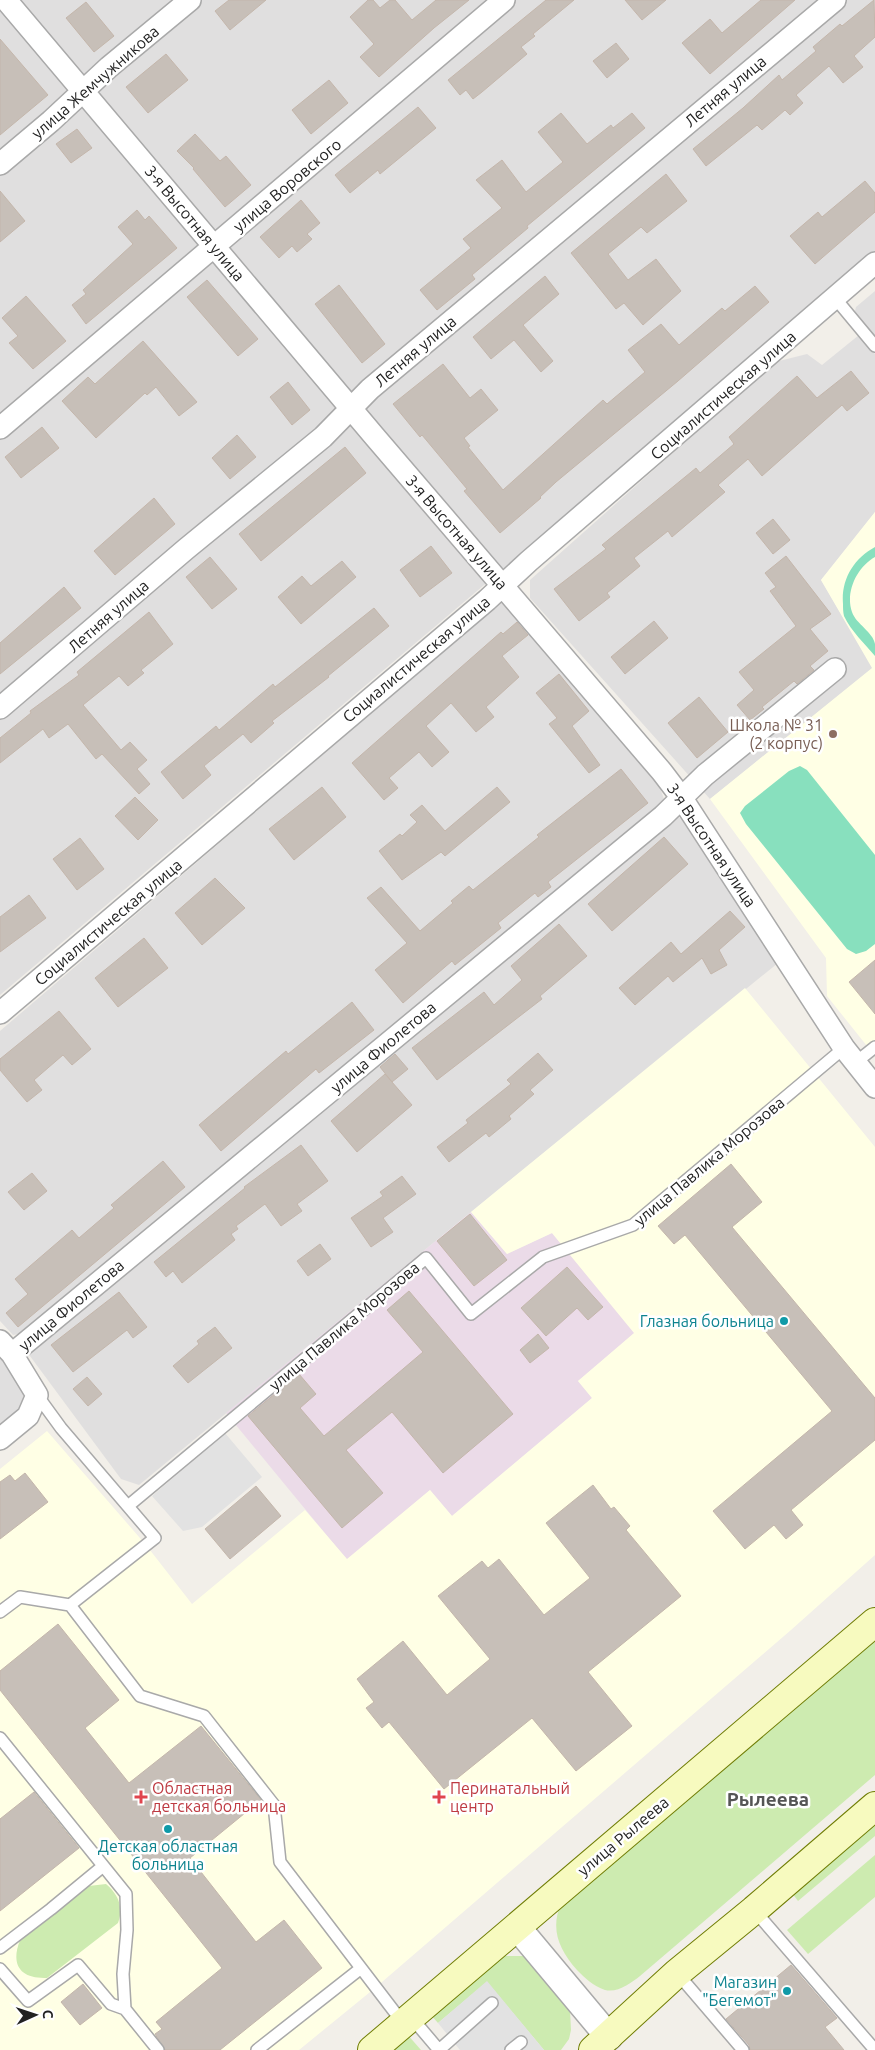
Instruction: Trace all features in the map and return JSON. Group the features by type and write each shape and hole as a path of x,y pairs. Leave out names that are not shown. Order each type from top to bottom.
{"main road":[{"name":"улица Рылеева","path":"372,2050 875,1622"},
{"path":"601,2043 677,1972 754,1910 875,1806"}],"street":[{"name":"3-я Высотная улица","path":"6,0 681,796 850,1056 875,1088"},
{"name":"улица Жемчужникова","path":"0,164 109,67 190,0"},
{"name":"улица Воровского","path":"0,428 504,0"},
{"name":"Летняя улица","path":"0,708 186,549 323,437 370,389 835,0"},
{"name":"Социалистическая улица","path":"0,1013 503,585 875,263"},
{"name":"улица Фиолетова","path":"37,1395 6,1348 647,829 705,775 835,669"},
{"path":"0,1439 28,1416 37,1395"},
{"path":"517,1927 601,2043"}],"lane":[{"path":"835,298 875,346"},
{"path":"850,1056 875,1047"},
{"name":"улица Павлика Морозова","path":"128,1506 426,1258 471,1314 543,1257 633,1225 850,1056"},
{"path":"37,1395 61,1428 155,1538 70,1605"},
{"path":"0,1612 20,1597 70,1605 140,1696 204,1716 274,1805 280,1862 360,1969 407,2020 439,2050 492,2003"},
{"path":"0,1738 126,1894 127,1930 122,1974 125,2009"},
{"path":"0,1948 51,1909 102,1866"},
{"path":"754,1910 875,2050"},
{"path":"0,1969 28,2002 78,1964 111,2004 125,2009 158,2050"},
{"path":"257,2050 360,1969"},
{"path":"677,1972 743,2050"},
{"path":"511,2050 521,2042"}],"shaded area":[{"path":"0,0 875,0 875,254 0,995"},
{"path":"875,291 875,338 854,315 856,307"},
{"path":"859,335 875,354 875,512 821,580 873,668 710,799 530,598 530,580 775,362 807,354 822,365"},
{"name":"Школа № 31 (2 корпус)","path":"875,512 875,1056 827,996 826,958 710,799 872,668 821,580"},
{"path":"502,601 659,785 665,802 24,1333 13,1335 0,1321 0,1031"},
{"path":"672,816 687,819 778,963 139,1485 121,1479 27,1352"},
{"path":"745,988 875,1147 875,1555 791,1630 375,1988 299,2050 0,2050 0,1469 47,1431 146,1545 192,1604 305,1510 347,1559 430,1490 452,1516 592,1398 578,1381 634,1333 552,1233 507,1254 471,1212"},
{"path":"471,1212 507,1254 552,1233 635,1333 578,1381 592,1398 452,1516 430,1490 347,1560 226,1413"},
{"path":"0,1354 25,1395 23,1413 0,1431"},
{"path":"225,1433 262,1477 202,1527 183,1531 152,1496"},
{"path":"487,1981 544,2050 460,2050 438,2023"}],"green space":[{"path":"875,547 875,557 863,567 854,581 851,588 850,604 854,616 874,640 875,656 847,622 843,610 843,595 846,579 850,571 860,558"},
{"path":"800,766 807,770 875,855 875,944 866,951 856,954 847,949 746,824 740,813 745,806 789,771"},
{"path":"875,1634 875,1775 633,1982 610,1991 586,1979 565,1954 558,1939 556,1922 561,1903"},
{"path":"875,1823 875,1836 798,1901 792,1893"},
{"path":"875,1855 875,1897 808,1954 787,1930"},
{"path":"106,1884 119,1901 120,1917 118,1923 47,1978 38,1978 24,1973 17,1964 16,1957 20,1940 89,1886"},
{"path":"505,1956 523,1956 534,1961 570,2010 571,2030 569,2039 561,2050 544,2050 487,1982 438,2023 430,2014 495,1959"},
{"path":"407,2034 421,2050 388,2050"}],"building":[{"path":"229,0 266,0 230,30 215,11"},
{"path":"368,0 373,0 380,8 390,0 395,0 412,20 436,0 469,0 379,77 360,57 374,44 350,17"},
{"path":"546,0 574,0 533,34 535,36 521,47 527,54 482,92 473,99 466,90 460,95 448,80"},
{"path":"625,0 666,0 642,20"},
{"path":"761,0 795,0 710,74 682,43 710,19 722,33"},
{"path":"874,0 875,37 854,56 863,67 843,83 829,66 796,95 803,103 790,115 785,110 762,130 757,125 706,166 693,149 743,108 779,75 782,80 816,51 813,47 840,24 842,26"},
{"path":"86,2 114,36 94,52 66,18"},
{"path":"0,39 48,95 0,135"},
{"path":"616,43 629,59 607,78 593,61"},
{"path":"166,54 188,80 148,113 126,87"},
{"path":"329,80 348,103 311,134 292,110"},
{"path":"418,107 436,128 380,174 378,170 350,193 335,175"},
{"path":"561,113 587,144 611,125 613,128 632,113 645,128 527,226 528,228 472,275 475,279 437,310 420,290 471,248 463,239 502,208 476,180 502,160 526,192 563,162 538,132"},
{"path":"77,129 92,148 71,163 56,144"},
{"path":"195,134 220,161 226,156 251,185 225,207 194,168 177,151"},
{"path":"666,174 687,201 647,233 641,227 608,254 628,280 656,259 681,291 643,325 624,303 616,309 571,253"},
{"path":"865,181 875,193 875,212 815,264 790,236 818,212 822,217"},
{"path":"0,191 25,221 0,242"},
{"path":"301,200 320,223 307,234 312,239 297,252 292,246 279,258 260,237"},
{"path":"137,210 145,220 149,216 177,248 86,324 72,305 86,294 83,290 133,244 118,227"},
{"path":"545,276 559,294 523,325 553,361 541,372 514,340 491,359 473,337"},
{"path":"207,280 258,339 238,356 187,297"},
{"path":"339,285 385,344 362,363 315,304"},
{"path":"755,286 769,302 678,381 556,482 541,498 500,533 464,491 467,489 422,435 420,437 393,404 443,364 470,398 481,389 498,410 464,438 470,446 468,447 503,490 603,400 607,404 645,372 628,350 661,324 679,345 722,308 725,311"},
{"path":"26,296 66,341 33,369 9,343 18,336 2,318"},
{"path":"143,341 197,402 179,416 156,387 147,395 145,393 96,438 62,401 88,377 95,384"},
{"path":"851,371 869,393 847,411 842,405 762,476 748,459 718,485 725,492 672,537 668,531 634,558 640,566 607,593 610,597 579,621 554,589 606,549 602,545 696,468 700,473 734,444 729,437 797,376 817,398"},
{"path":"288,382 310,410 292,425 270,397"},
{"path":"42,427 59,448 21,478 5,457"},
{"path":"237,435 256,457 230,479 212,458"},
{"path":"345,447 366,473 261,561 239,534"},
{"path":"154,498 175,524 115,575 94,551"},
{"path":"773,519 790,540 773,554 756,533"},
{"path":"431,546 452,573 420,597 400,570"},
{"path":"786,556 831,614 810,629 828,651 810,666 814,670 797,684 794,681 762,707 764,709 750,720 737,705 754,690 739,672 796,626 770,591 776,587 765,573"},
{"path":"210,557 237,589 212,609 186,577"},
{"path":"342,561 356,577 301,624 278,597 302,576 311,586"},
{"path":"64,587 81,608 0,674 0,643"},
{"path":"374,608 389,626 329,677 272,721 274,723 251,743 243,734 204,766 211,775 183,799 161,772 216,726 219,730 273,684 275,687"},
{"path":"149,612 173,644 141,670 144,673 128,686 119,676 83,705 121,750 130,742 147,760 137,769 150,784 139,794 102,754 96,759 68,724 49,738 43,729 0,763 0,738 31,713 30,711 79,675 77,672"},
{"path":"654,621 668,638 625,674 611,657"},
{"path":"517,622 528,635 502,656 519,677 486,707 494,717 476,732 451,703 426,726 449,752 432,767 419,752 389,778 398,788 384,800 352,763 501,632 503,634"},
{"path":"559,674 589,711 572,726 600,765 589,773 549,724 557,718 536,693"},
{"path":"699,697 728,732 697,758 668,723"},
{"path":"621,769 648,803 548,882 551,887 538,897 535,893 498,923 501,928 455,965 452,961 403,1003 375,970 407,943 367,898 381,887 420,931 453,903 451,901 469,886 473,890 539,837 537,835"},
{"path":"322,787 346,817 294,860 269,829"},
{"path":"497,787 510,802 445,856 441,852 402,880 379,851 400,834 402,836 417,822 410,815 422,805 445,831"},
{"path":"135,797 158,820 138,840 115,816"},
{"path":"664,837 688,864 612,931 588,904"},
{"path":"80,838 104,869 77,890 53,859"},
{"path":"215,878 245,908 202,945 175,913"},
{"path":"29,895 46,918 0,952 0,917"},
{"path":"730,911 745,927 719,950 727,965 711,974 702,958 673,982 668,976 635,1005 619,988 671,942 681,954"},
{"path":"559,924 587,956 540,996 542,999 437,1080 412,1048 484,992 494,1005 522,980 511,966"},
{"path":"144,938 168,968 118,1007 95,978"},
{"path":"875,960 875,1014 849,982"},
{"path":"352,1002 374,1030 319,1073 316,1069 221,1151 199,1125 286,1051 288,1054"},
{"path":"59,1011 91,1049 72,1065 63,1055 34,1080 42,1090 27,1102 0,1070 0,1059"},
{"path":"538,1053 553,1070 530,1090 534,1094 509,1116 511,1119 489,1137 486,1133 449,1162 437,1147 468,1123 466,1120 511,1084 507,1080"},
{"path":"395,1054 408,1069 392,1082 380,1067"},
{"path":"385,1074 412,1105 357,1152 331,1121"},
{"path":"301,1145 328,1181 297,1204 302,1211 281,1226 265,1204 236,1226 238,1229 231,1234 235,1240 182,1283 173,1271 166,1277 154,1262 244,1187"},
{"path":"163,1161 185,1187 18,1327 6,1313 28,1294 15,1279 72,1230 79,1238 114,1208 111,1205"},
{"name":"Глазная больница","path":"731,1164 762,1202 732,1227 875,1398 875,1440 791,1510 803,1525 786,1539 774,1525 745,1549 713,1511 832,1411 685,1235 674,1244 658,1226"},
{"path":"32,1173 47,1191 24,1210 8,1192"},
{"path":"402,1176 416,1194 383,1218 393,1232 371,1247 351,1218 383,1196 380,1192"},
{"path":"470,1214 507,1260 474,1286 437,1241"},
{"path":"320,1244 331,1259 308,1276 297,1261"},
{"path":"567,1267 603,1307 588,1320 577,1308 546,1336 521,1308"},
{"path":"409,1291 513,1414 443,1473 392,1412 346,1450 383,1493 342,1528 248,1416 299,1374 316,1394 300,1408 324,1436 423,1352 387,1310"},
{"path":"119,1292 147,1327 133,1338 127,1330 73,1372 51,1345"},
{"path":"215,1327 232,1348 188,1383 173,1366 199,1344 197,1341"},
{"path":"538,1334 549,1348 530,1363 520,1350"},
{"path":"87,1377 102,1394 88,1406 73,1389"},
{"path":"25,1473 48,1502 0,1539 0,1482 10,1475 15,1481"},
{"path":"593,1485 611,1509 614,1507 630,1526 626,1530 681,1596 588,1672 632,1726 576,1771 532,1718 444,1789 389,1722 382,1728 366,1708 374,1702 357,1679 403,1641 447,1695 490,1659 438,1596 482,1561 488,1568 499,1559 544,1615 590,1578 546,1523"},
{"path":"256,1486 281,1516 230,1559 205,1529"},
{"name":"Детская областная больница","path":"58,1624 119,1700 85,1728 129,1783 201,1726 261,1800 190,1858 256,1942 284,1920 322,1968 220,2050 165,2050 155,2034 162,2029 156,2022 222,1968 0,1690 0,1671"},
{"name":"Детская областная больница","path":"34,1792 79,1848 0,1911 0,1819"},
{"name":"Магазин \"Бегемот\"","path":"791,1965 837,2018 825,2027 844,2050 750,2050 749,2045 726,2019"},
{"path":"83,1984 102,2008 80,2025 61,2002"}],"place":[{"name":"Школа № 31 (2 корпус)","path":"833,734"},
{"name":"Глазная больница","path":"784,1321"},
{"name":"Областная детская больница","path":"141,1797"},
{"name":"Перинатальный центр","path":"439,1797"},
{"name":"Детская областная больница","path":"168,1829"},
{"name":"Магазин \"Бегемот\"","path":"787,1991"}],"district":[{"name":"Рылеева","path":"768,1799"}]}
